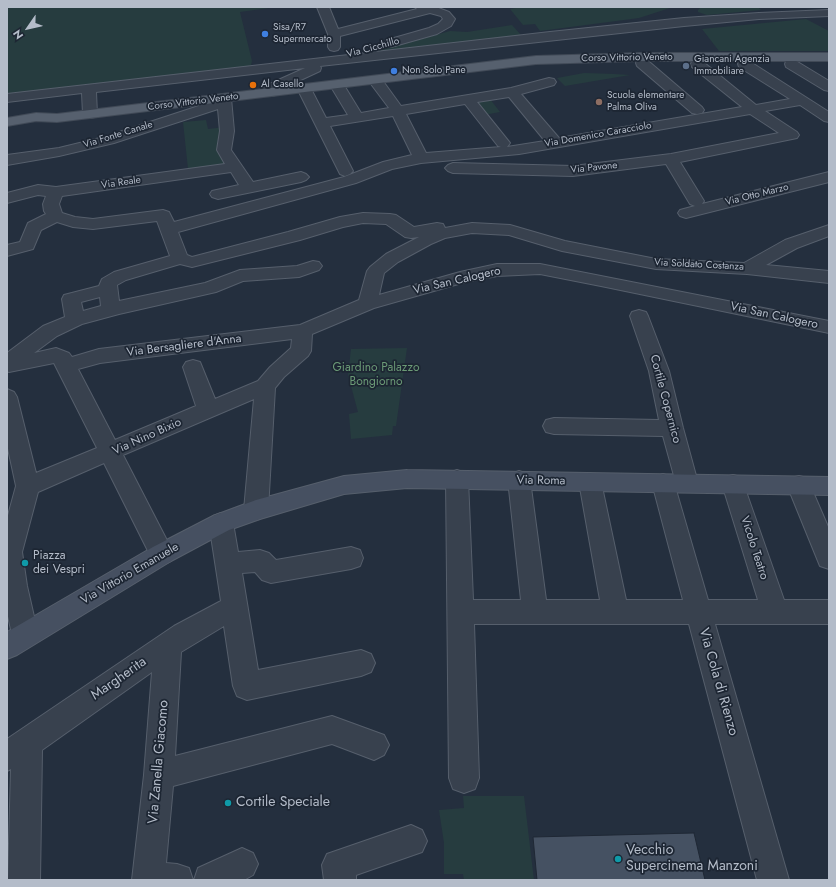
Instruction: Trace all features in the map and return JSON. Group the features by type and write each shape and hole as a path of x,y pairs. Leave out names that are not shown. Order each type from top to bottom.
{"main road":[{"name":"Corso Vittorio Veneto","path":"7,129 36,124 57,118 224,100 271,92 337,85 370,76 520,63 536,60 640,57 829,57"},
{"name":"Corso Vittorio Veneto","path":"520,63 538,65 642,63 829,65"},
{"name":"Corso Vittorio Veneto","path":"7,122 36,117 57,118"}],"street":[{"path":"323,7 334,34 331,60"},
{"path":"334,34 426,8"},
{"name":"Via Cicchillo","path":"271,92 270,89 331,60 361,50 417,36 446,25 448,19 447,15 426,8"},
{"path":"7,98 357,58 683,17 829,14"},
{"path":"798,15 817,25"},
{"path":"357,58 398,111 398,127 421,158"},
{"path":"642,63 697,110"},
{"path":"697,64 754,110"},
{"path":"744,64 829,118"},
{"path":"791,64 829,87"},
{"path":"304,88 323,123 345,129 398,111 512,92 549,82"},
{"path":"337,85 345,129 345,171"},
{"path":"89,89 90,114"},
{"path":"512,92 555,143"},
{"path":"224,100 227,131 224,150 248,187"},
{"name":"Via Fonte Canale","path":"7,160 89,145 224,100"},
{"path":"461,155 458,150 503,143 468,100"},
{"name":"Via Domenico Caracciolo","path":"169,229 350,180 394,163 421,158 519,150 608,133 802,101"},
{"name":"Via Pavone","path":"394,163 427,167 573,171 671,159 792,135 754,110"},
{"path":"323,123 345,129"},
{"path":"608,133 635,163"},
{"path":"671,159 696,201"},
{"name":"Via Reale","path":"7,198 38,190 56,192 235,168"},
{"path":"218,194 301,177"},
{"name":"Via Otto Marzo","path":"686,213 829,177"},
{"path":"56,192 51,204 52,211 56,216 73,222 93,224 163,215 180,259"},
{"path":"7,251 27,245 34,227 56,216"},
{"path":"111,310 108,283 120,276 180,259 192,262 340,222 363,218 390,219 411,233 447,227 472,228"},
{"path":"367,304 376,271 392,258 425,240 442,234 472,228"},
{"name":"Via Soldato Costanza","path":"472,228 510,230 562,246 656,264 747,269 791,244 829,230"},
{"path":"540,269 536,263 538,255 550,247 562,246"},
{"path":"7,364 50,331 75,320 111,310 210,288 240,276 299,272 313,266"},
{"name":"Via San Calogero","path":"303,331 367,304 460,278 497,270 540,269 601,280 829,327"},
{"path":"747,269 829,277"},
{"path":"75,320 71,299 109,289"},
{"name":"Cortile Copernico","path":"640,316 659,371 672,428 675,483"},
{"path":"256,510 265,386 277,372 300,351 303,331"},
{"name":"Via Bersagliere d'Anna","path":"7,364 99,356 303,331"},
{"path":"61,360 111,452 162,554"},
{"path":"193,367 208,410"},
{"name":"Via Nino Bixio","path":"28,486 265,386"},
{"path":"7,397 28,486 10,552 14,586 16,640"},
{"path":"554,426 672,428"},
{"name":"Via Roma","path":"256,510 344,485 407,479 829,486"},
{"path":"456,479 464,778"},
{"path":"519,480 535,612"},
{"path":"590,482 616,612"},
{"name":"Via Cola di Rienzo","path":"675,483 698,612 773,880"},
{"name":"Vicolo Teatro","path":"732,484 775,612"},
{"path":"799,485 829,558"},
{"name":"Via Vittorio Emanuele","path":"16,640 162,554 221,523 256,510"},
{"path":"221,523 247,686 360,663"},
{"path":"227,564 260,560 271,572 351,558"},
{"name":"Margherita","path":"17,750 183,634 234,607"},
{"path":"460,612 829,612"},
{"name":"Via Zanella Giacomo","path":"158,879 159,775 168,644"},
{"path":"159,775 332,730 374,745"},
{"path":"17,750 24,880"},
{"path":"340,880 338,865 411,841"},
{"path":"210,880 242,864"}],"green space":[{"path":"7,7 276,7 240,12 252,61 251,65 243,69 7,98"},
{"path":"521,7 673,7 639,18 540,31 535,24 523,25 510,9"},
{"path":"701,7 758,7 761,10 707,15 698,12"},
{"path":"806,19 829,31 829,51 719,51 702,29"},
{"path":"512,25 521,35 373,53 371,52 371,50 411,42 450,31 467,32"},
{"path":"584,73 630,75 565,86 557,78"},
{"path":"490,99 500,112 484,115 475,102"},
{"path":"206,120 208,129 225,127 229,164 188,169 183,122"},
{"name":"Giardino Palazzo Bongiorno","path":"407,348 396,426 393,426 392,435 351,439 349,414 358,412 348,375 351,349"},
{"path":"463,796 524,796 534,880 464,880 463,874 444,874 444,843 439,810 464,808"}],"building":[{"name":"Vecchio Supercinema Manzoni","path":"694,833 705,880 537,880 533,837"}],"place":[{"name":"Sisa/R7 Supermercato","path":"265,34"},
{"name":"Giancani Agenzia Immobiliare","path":"686,66"},
{"name":"Non Solo Pane","path":"394,71"},
{"name":"Al Casello","path":"253,85"},
{"name":"Scuola elementare Palma Oliva","path":"599,102"},
{"name":"Piazza dei Vespri","path":"25,563"},
{"name":"Cortile Speciale","path":"228,803"},
{"name":"Vecchio Supercinema Manzoni","path":"618,859"}]}
